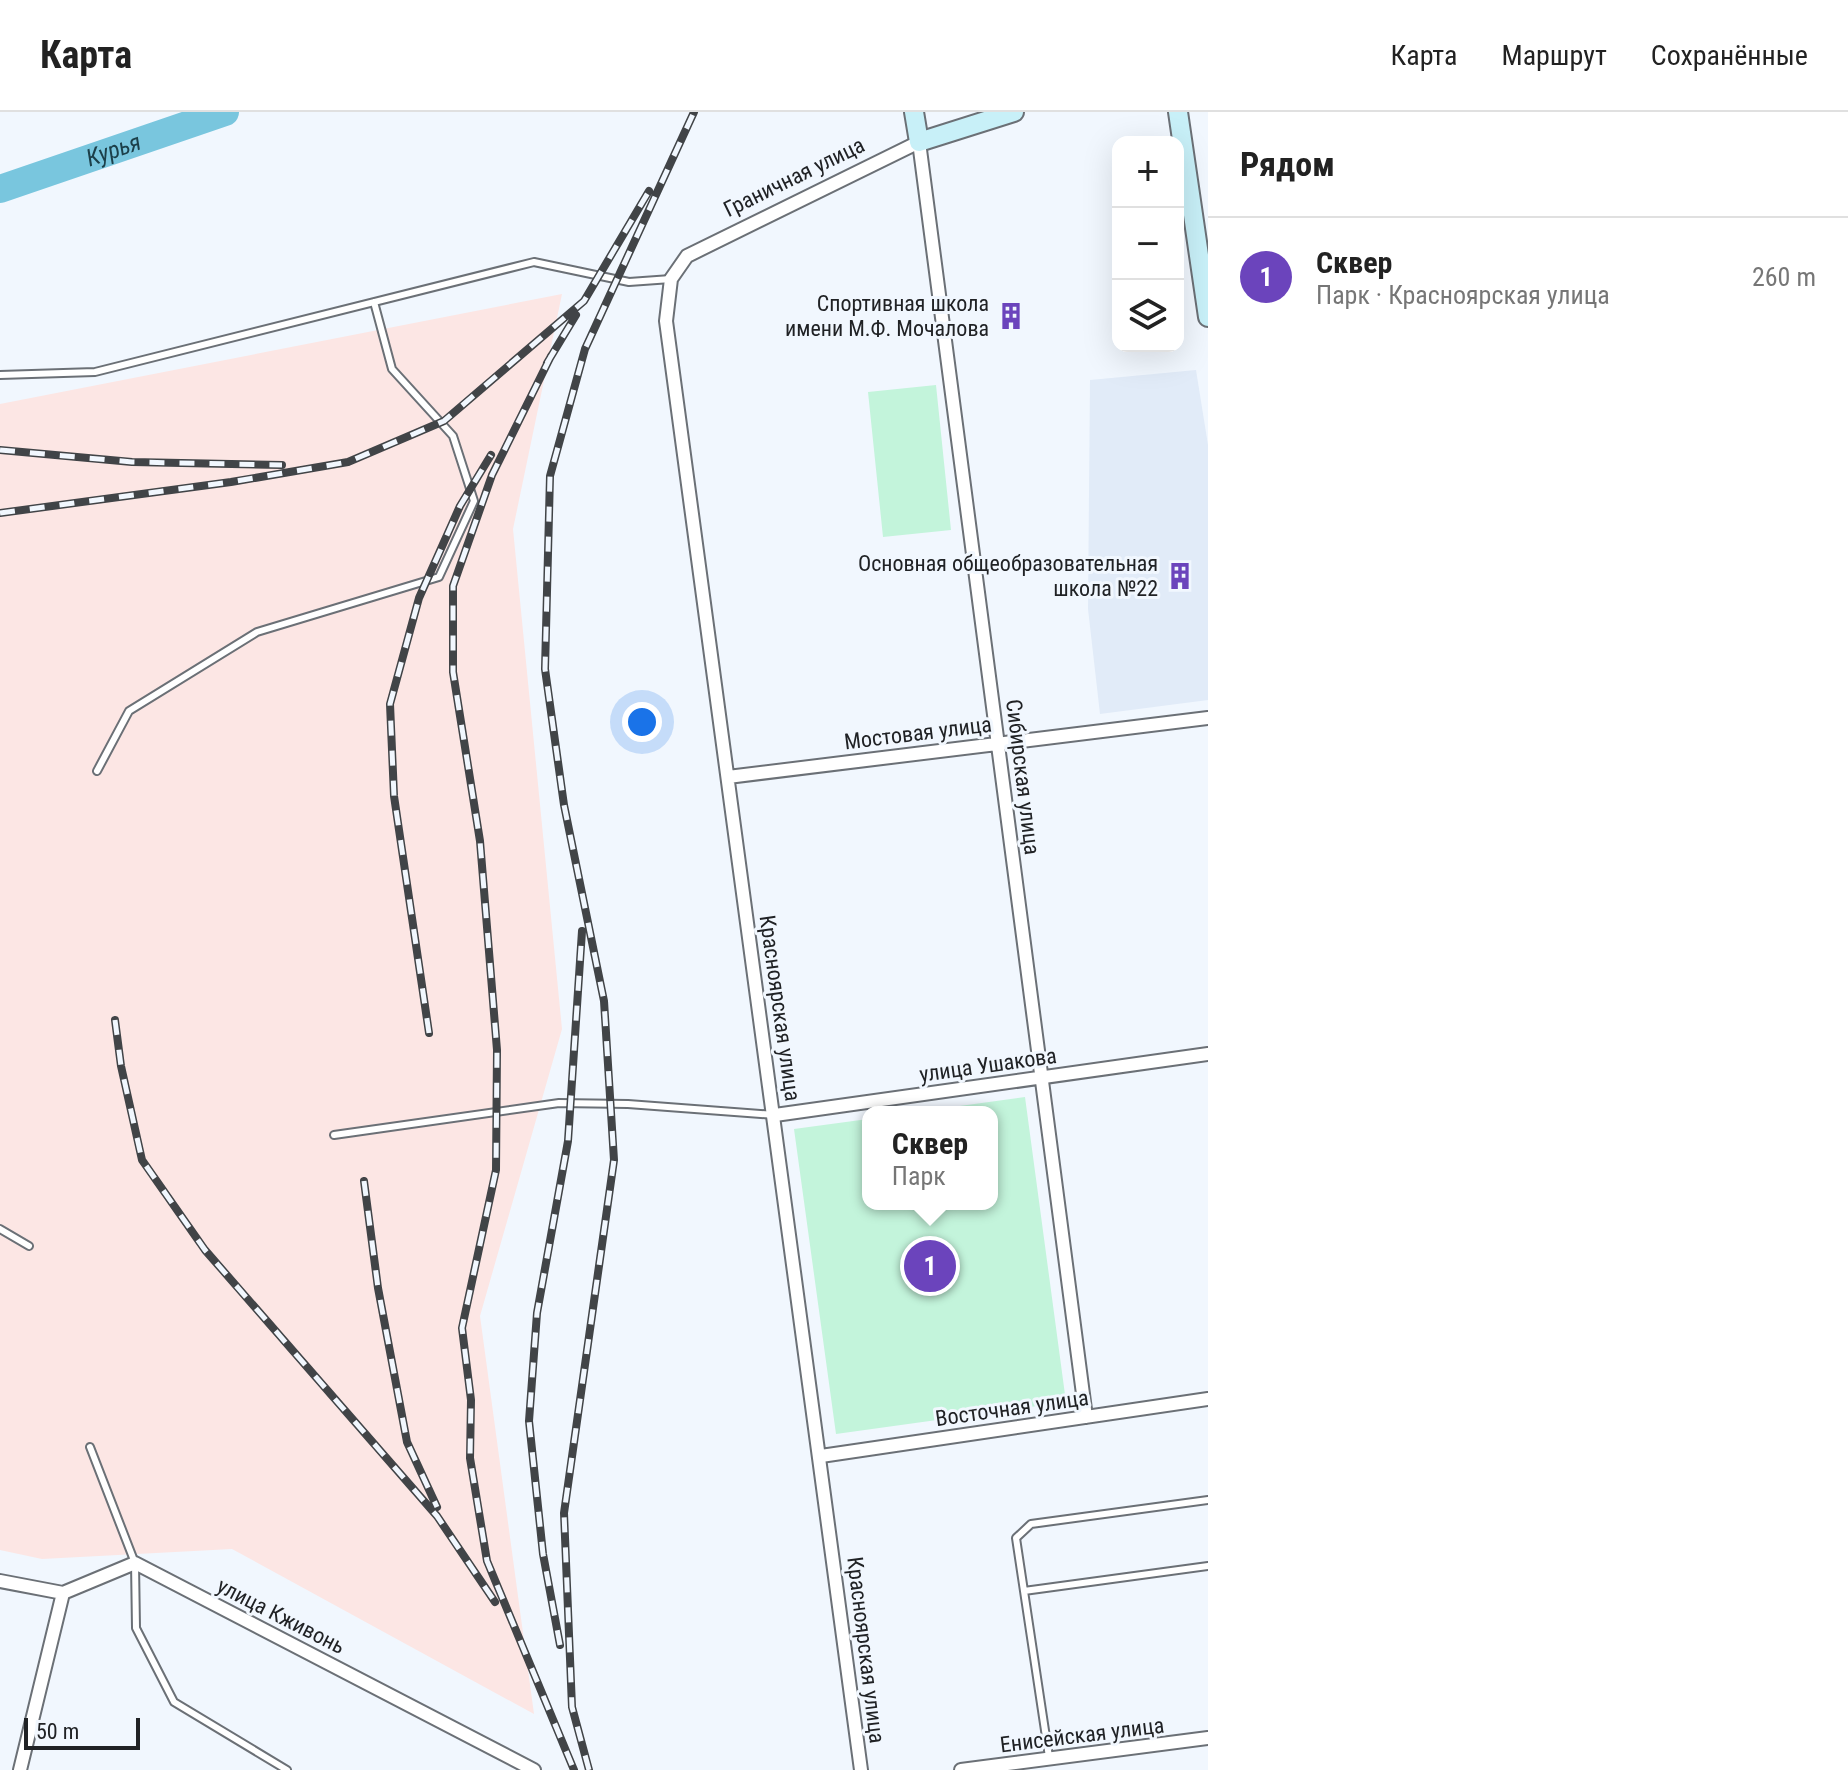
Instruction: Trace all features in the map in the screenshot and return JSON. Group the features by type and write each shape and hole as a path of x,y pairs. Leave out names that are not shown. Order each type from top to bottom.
{"street":[{"path":"914,112 919,142"},
{"name":"Граничная улица","path":"687,256 919,142 1014,112"},
{"path":"1178,112 1208,317"},
{"name":"Сибирская улица","path":"919,142 1086,1417"},
{"name":"Красноярская улица","path":"687,256 671,279 666,321 861,1770"},
{"name":"Мостовая улица","path":"728,777 1208,718"},
{"name":"улица Ушакова","path":"775,1115 1208,1054"},
{"name":"Восточная улица","path":"821,1456 1208,1399"},
{"path":"0,1581 63,1593 135,1563"},
{"name":"улица Кживонь","path":"135,1563 534,1770"},
{"path":"20,1770 63,1593"},
{"name":"Енисейская улица","path":"961,1770 1050,1761 1208,1738"}],"lane":[{"path":"0,375 95,372 534,262 629,282 671,279"},
{"path":"97,771 129,711 257,632 439,577 474,501 453,436 392,369 374,302"},
{"path":"334,1135 559,1103 628,1104 775,1115"},
{"path":"0,1229 29,1246"},
{"path":"90,1447 135,1563 136,1628 174,1702 287,1770"},
{"path":"1050,1761 1016,1538 1031,1524 1208,1500"},
{"path":"1024,1591 1208,1566"}],"shaded area":[{"path":"562,294 513,529 562,1029 480,1316 534,1714 232,1549 42,1559 0,1550 0,404"},
{"path":"1196,370 1208,445 1208,700 1100,714 1088,609 1090,380"}],"green space":[{"path":"936,385 951,530 883,537 868,392"},
{"path":"1025,1097 1066,1402 836,1434 794,1129 862,1120 862,1210 998,1210 998,1106 960,1106"}],"waterway":[{"name":"Курья","path":"0,189 225,112"}],"railway":[{"path":"589,1770 572,1707 564,1513 614,1160 604,1001 564,805 545,669 550,476 585,349 694,112"},
{"path":"0,513 231,482 348,462 444,421 584,301 649,191"},
{"path":"547,363 576,315"},
{"path":"551,356 492,475 453,586 453,672 480,841 497,1050 496,1170 462,1328 471,1400 470,1458 487,1561 574,1770"},
{"path":"0,450 132,462 282,465"},
{"path":"429,1033 394,796 390,704 419,598 460,506 491,455"},
{"path":"560,1645 543,1554 529,1421 537,1313 568,1141 582,931"},
{"path":"115,1020 121,1066 142,1160 205,1250 437,1516 495,1602"},
{"path":"364,1181 378,1288 407,1442 437,1507"}],"place":[{"name":"Спортивная школа имени М.Ф. Мочалова","path":"1011,316"},
{"name":"Основная общеобразовательная школа №22","path":"1180,576"},
{"name":"Сквер","path":"930,1266"}]}
